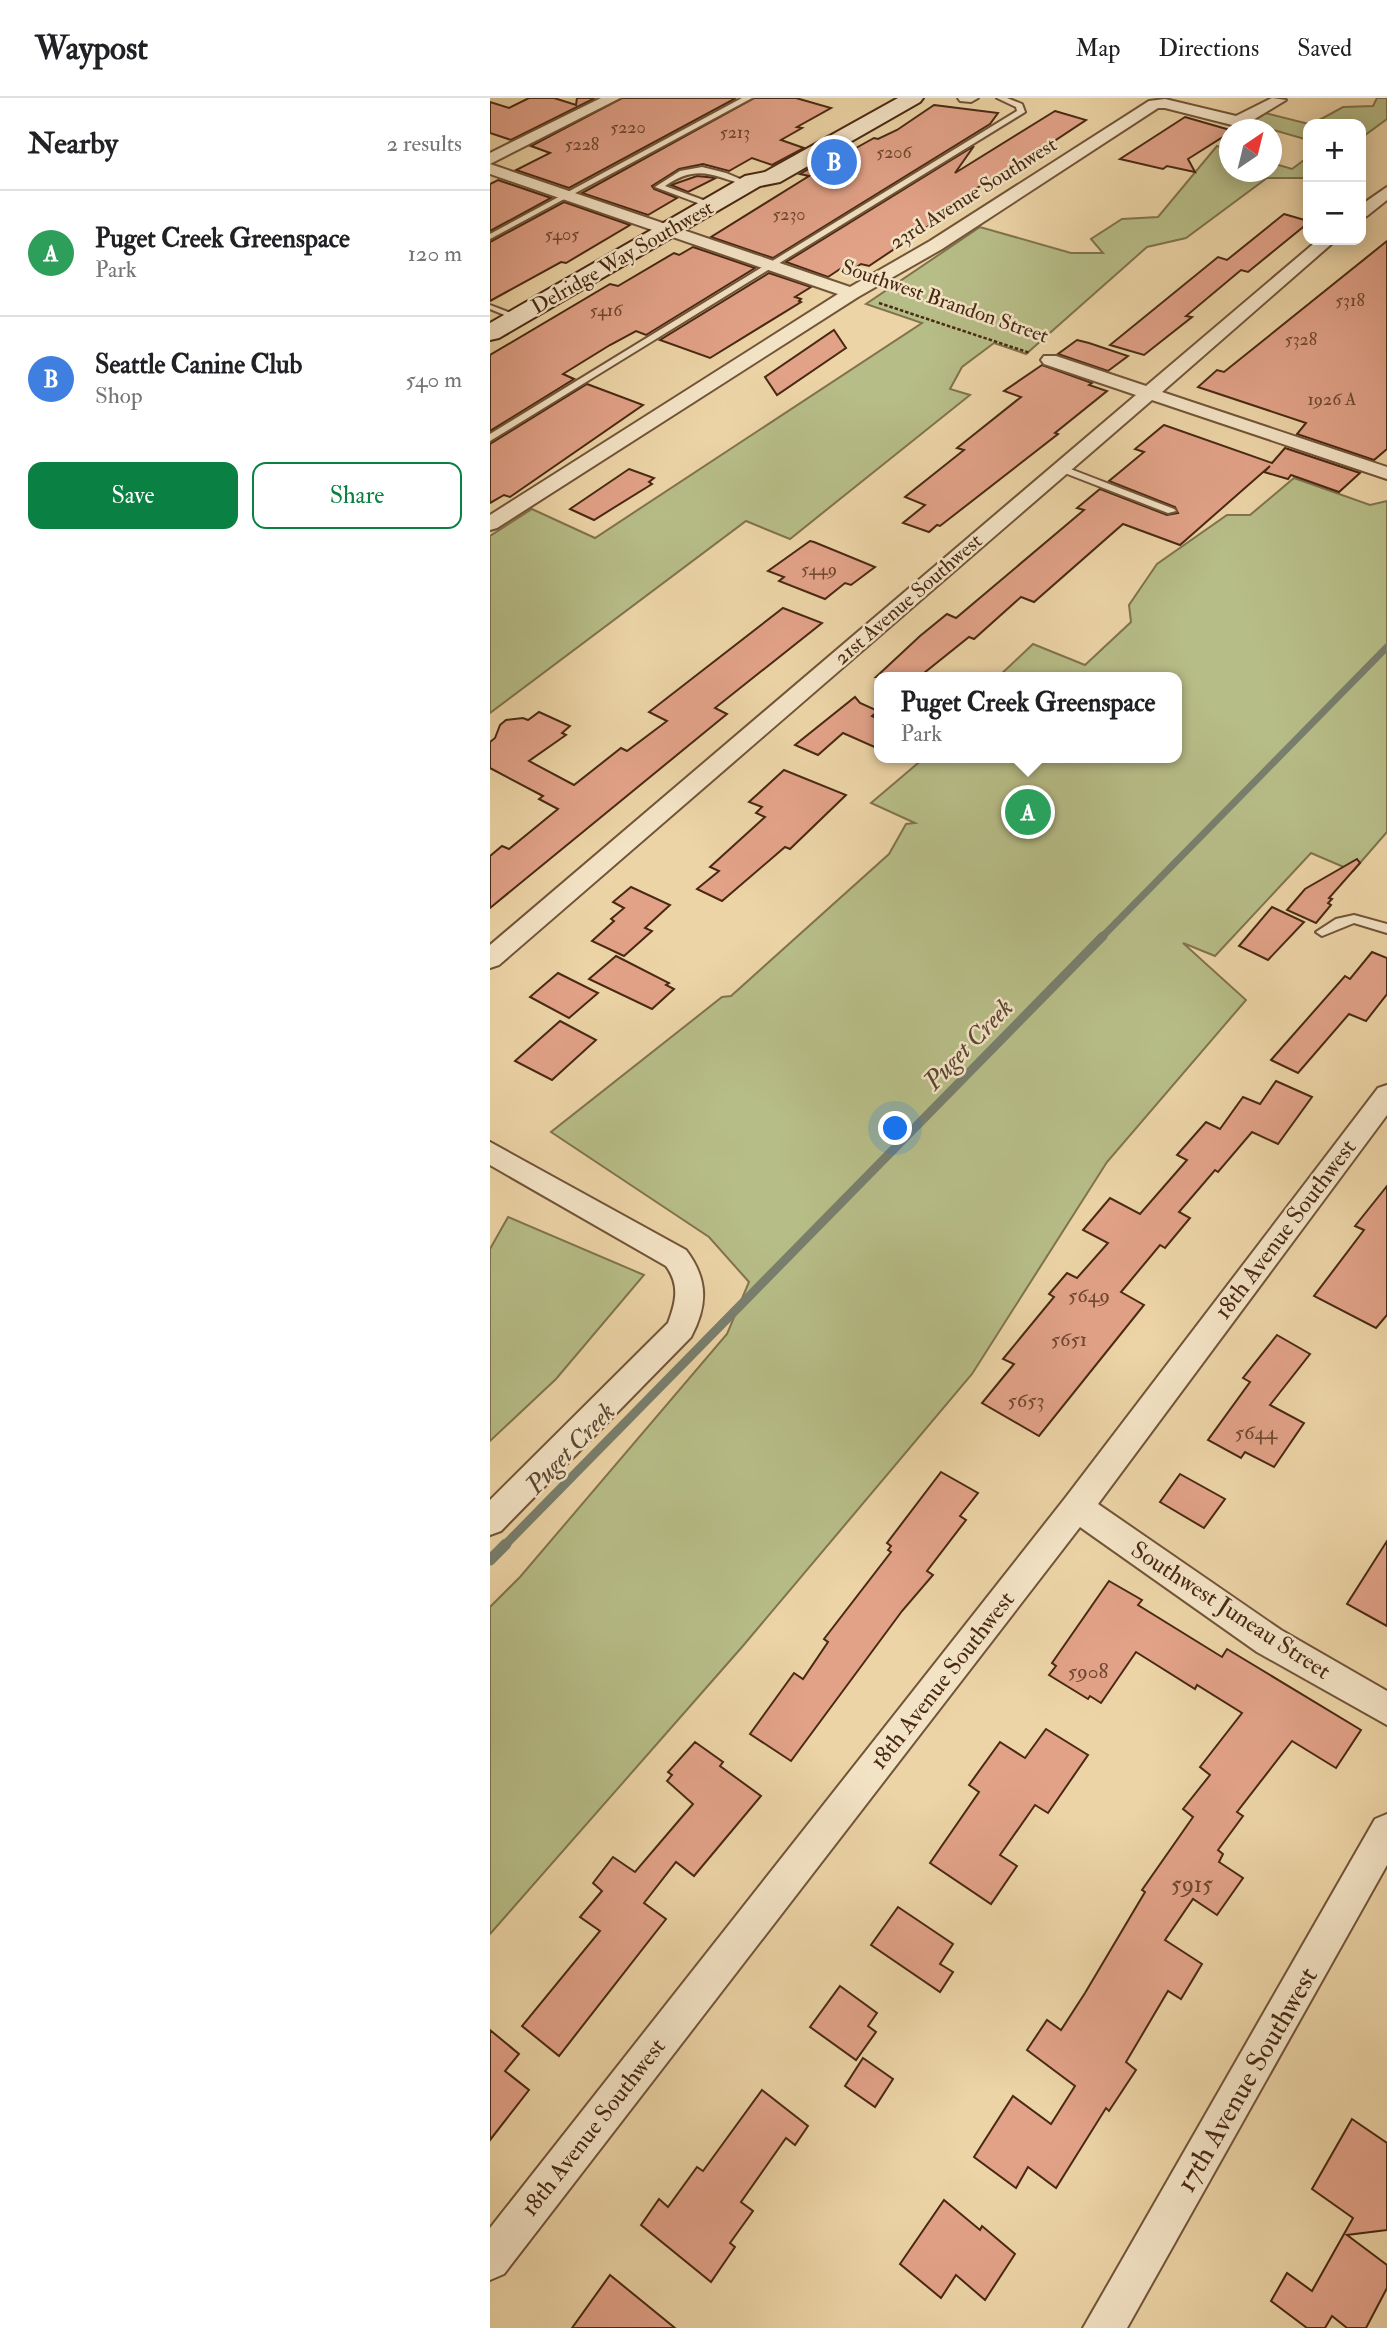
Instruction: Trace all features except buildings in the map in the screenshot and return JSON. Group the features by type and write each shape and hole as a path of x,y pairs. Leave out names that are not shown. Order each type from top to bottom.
{"main road":[{"name":"Delridge Way Southwest","path":"750,182 754,172 888,98"},
{"name":"Delridge Way Southwest","path":"490,332 750,182 772,177 914,98"}],"street":[{"path":"490,159 613,98"},
{"path":"965,98 971,98"},
{"name":"23rd Avenue Southwest","path":"490,524 852,293 936,245 1154,104 1165,103 1236,121 1243,120 1279,100"},
{"name":"Southwest Brandon Street","path":"490,169 852,293"},
{"path":"1366,209 1387,191"},
{"name":"21st Avenue Southwest","path":"490,959 1322,245"},
{"name":"Southwest Brandon Street","path":"1051,360 1387,473"},
{"name":"18th Avenue Southwest","path":"490,2260 1077,1507 1387,1095"},
{"path":"490,1152 676,1258 689,1274 691,1298 681,1329 490,1521"},
{"name":"Southwest Juneau Street","path":"1077,1507 1269,1641 1387,1709"},
{"name":"17th Avenue Southwest","path":"1104,2328 1387,1831"}],"lane":[{"path":"490,237 748,98"},
{"path":"490,438 1021,112 1019,106 1001,98"},
{"path":"710,176 692,168 659,187 682,191 711,206"},
{"path":"700,177 720,175 750,182"},
{"path":"492,307 517,317"},
{"path":"1060,468 1171,511"},
{"path":"1322,932 1341,920 1360,918 1387,929"}],"path":[{"name":"Southwest Brandon Street","path":"852,293 1051,360"}],"green space":[{"path":"1377,98 1387,98 1387,119 1366,134 1366,119 1321,119 1343,107 1373,106"},
{"path":"1265,113 1303,122 1303,139 1282,133 1282,119 1255,119"},
{"path":"1217,146 1219,182 1262,182 1186,238 1147,247 1026,354 994,343 962,367 950,389 970,395 790,539 746,521 490,713 490,536 532,509 595,538 922,323 866,304 980,227 1071,253 1103,253 1091,239 1122,219 1158,217"},
{"path":"1303,161 1303,178 1282,178 1282,166 1292,169"},
{"path":"1294,478 1370,505 1387,501 1387,832 1353,871 1311,853 1215,956 1183,943 1246,1000 1107,1162 972,1374 742,1647 490,1934 490,1607 520,1577 727,1334 749,1282 709,1237 551,1132 722,997 731,996 889,854 906,824 915,823 871,803 918,763 1182,763 1182,672 1003,672 1033,644 1085,665 1131,622 1129,605 1157,564 1227,515 1250,515"},
{"path":"508,1217 644,1275 556,1379 490,1441 490,1249"}],"waterway":[{"name":"Puget Creek","path":"1101,938 1387,647"},
{"name":"Puget Creek","path":"504,1546 1103,936"},
{"name":"Puget Creek","path":"490,1560 504,1546"}],"place":[{"name":"Seattle Canine Club","path":"834,162"},
{"name":"Puget Creek Greenspace","path":"1028,812"}]}
